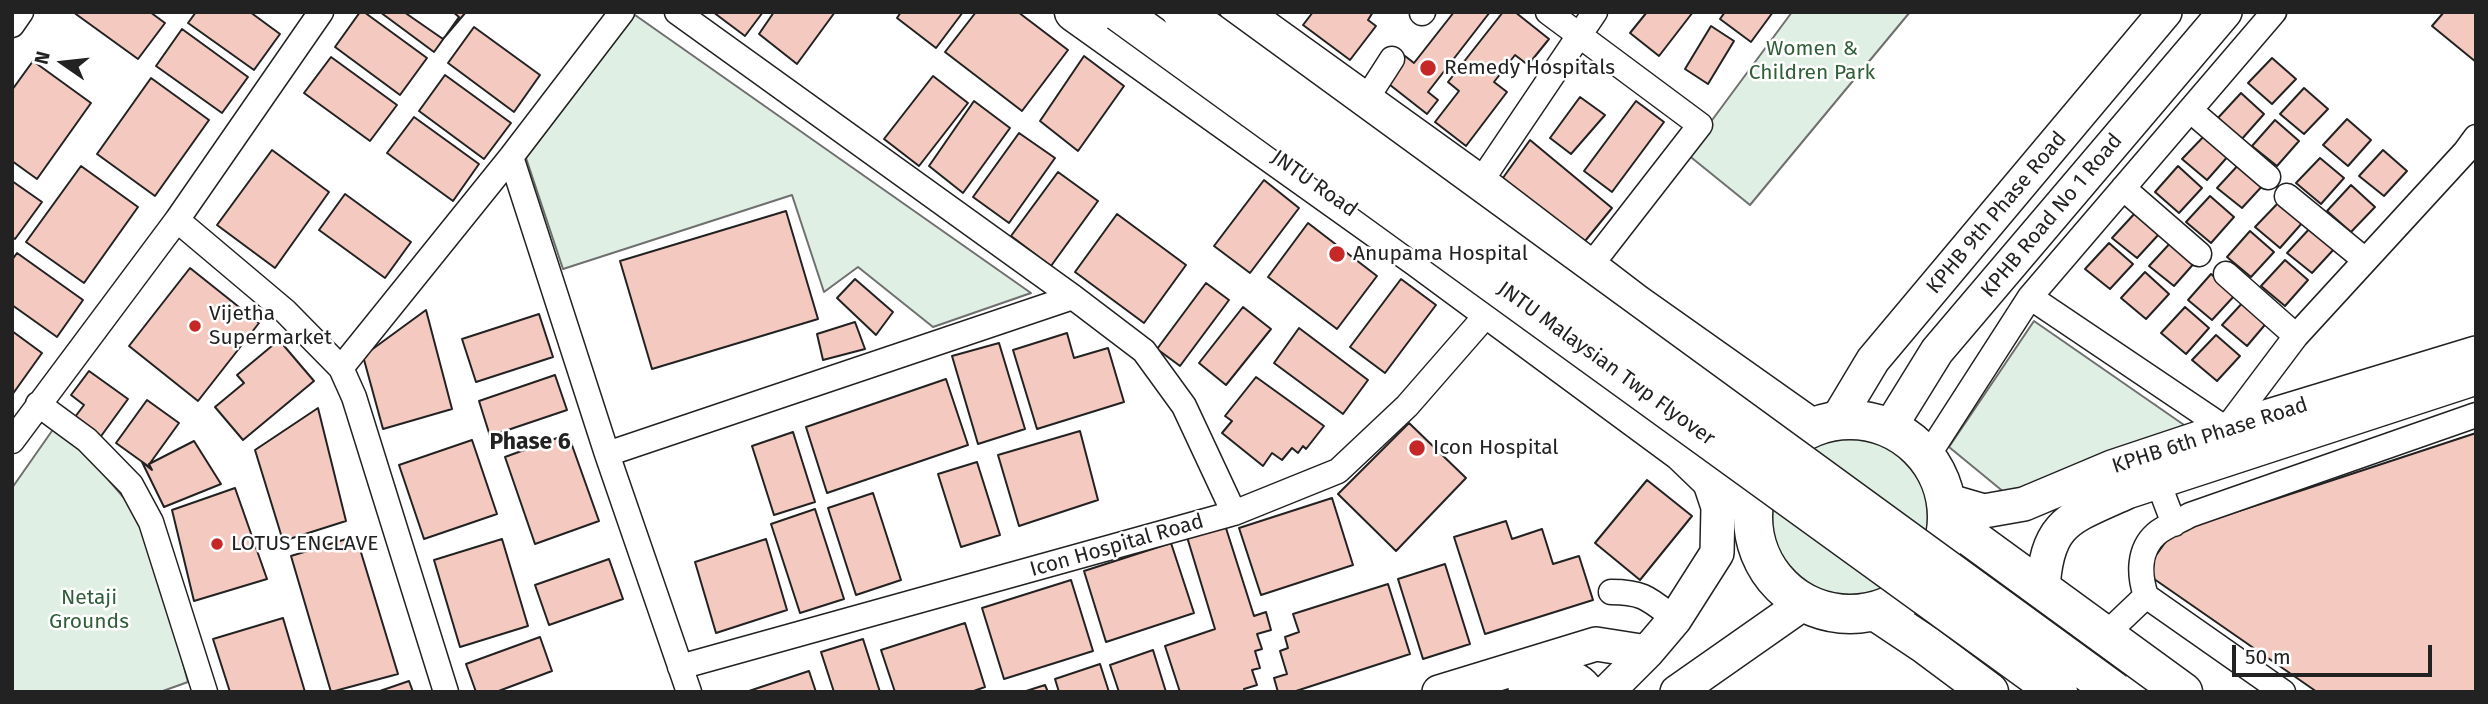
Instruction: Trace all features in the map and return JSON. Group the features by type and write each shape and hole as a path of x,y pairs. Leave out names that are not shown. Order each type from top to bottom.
{"main road":[{"name":"JNTU Malaysian Twp Flyover","path":"1182,12 2115,692"},
{"path":"1240,12 1479,184 1588,269 1823,424"},
{"name":"JNTU Malaysian Twp Flyover","path":"1104,18 2058,692"},
{"name":"JNTU Road","path":"1104,18 1489,312 1682,452 1708,477 1753,509"},
{"path":"1864,420 1890,427 1910,440 1936,470 1946,510 1941,550 1926,578 1903,598 1875,611 1851,615 1826,612 1804,603 1781,586 1764,564 1755,537 1753,509 1758,483 1771,460 1788,441 1823,424 1864,420"},
{"path":"1946,510 2043,590 2181,691"},
{"path":"1875,611 1989,692"}],"street":[{"path":"12,25 21,12"},
{"path":"12,441 177,220 321,12"},
{"path":"341,368 511,157 622,12"},
{"path":"677,12 1073,297 1143,351 1184,406 1234,513"},
{"path":"1548,12 1700,125 1588,269"},
{"path":"1479,184 1595,12"},
{"name":"KPHB 9th Phase Road","path":"1823,424 1873,360 2165,12"},
{"name":"KPHB Road No 1 Road","path":"1890,427 1937,351 2225,12"},
{"path":"1927,457 2031,296 2274,12"},
{"path":"1365,101 1392,59"},
{"path":"2190,110 2268,177"},
{"path":"2031,296 2230,443 2297,336 2476,137"},
{"path":"511,157 607,454 689,692"},
{"path":"2123,188 2199,254"},
{"path":"2287,196 2365,260"},
{"path":"177,220 285,312 341,368 354,397 446,692"},
{"path":"2225,274 2297,336"},
{"path":"607,454 1073,297"},
{"name":"Icon Hospital Road","path":"680,667 1234,513 1339,471 1408,406 1489,312"},
{"name":"KPHB 6th Phase Road","path":"2043,590 2044,562 2051,544 2062,526 2076,516 2158,482 2230,443 2476,353"},
{"name":"KPHB 6th Phase Road","path":"1946,510 1984,511 2024,504 2112,467 2230,443 2476,378"},
{"path":"38,404 87,440 131,485 151,522 205,692"},
{"path":"2283,692 2146,596 2141,580 2142,555 2156,534 2190,515 2476,415"},
{"path":"1607,692 1675,619 1717,553 1718,507 1708,477"},
{"path":"2158,482 2174,524"},
{"path":"1611,592 1632,592 1646,597 1675,619"},
{"path":"2104,636 2146,596"},
{"path":"1677,692 1804,603"},
{"path":"1439,692 1596,644 1647,652"},
{"path":"1509,692 1558,676 1580,682 1588,692"}],"green space":[{"name":"Women & Children Park","path":"1792,12 1910,12 1750,205 1687,154"},
{"path":"635,15 1031,293 933,327 858,267 824,292 792,195 563,269 526,158"},
{"path":"2034,321 2187,427 2005,493 1949,447"},
{"name":"Netaji Grounds","path":"54,428 81,448 137,513 160,577 188,682 160,692 12,692 12,488"},
{"path":"1849,435 1881,442 1908,460 1926,487 1933,519 1926,551 1908,578 1881,596 1849,603 1817,596 1790,578 1772,551 1765,519 1772,487 1790,460 1817,442"}],"building":[{"path":"73,12 150,12 165,23 138,59"},
{"path":"196,12 250,12 280,34 254,70 188,23"},
{"path":"360,12 364,12 427,58 400,95 335,47"},
{"path":"380,12 453,12 459,17 434,52"},
{"path":"404,12 466,12 443,39"},
{"path":"713,12 763,12 745,36"},
{"path":"774,12 835,12 797,64 759,34"},
{"path":"901,12 963,12 936,48 897,18"},
{"path":"976,12 1018,12 1068,50 1022,111 945,52"},
{"path":"1313,12 1373,12 1368,20 1376,26 1350,60 1303,25"},
{"path":"1454,12 1490,12 1428,92 1438,100 1427,114 1385,81 1405,56 1414,63"},
{"path":"1503,12 1515,12 1549,39 1528,65 1515,55 1494,82 1507,92 1466,146 1435,122 1459,91 1448,82"},
{"path":"1647,12 1693,12 1659,56 1630,33"},
{"path":"1725,12 1773,12 1751,42 1720,19"},
{"path":"2444,12 2476,12 2476,62 2432,26"},
{"path":"1711,26 1734,41 1708,84 1685,69"},
{"path":"474,27 540,75 514,112 448,63"},
{"path":"182,29 248,77 222,113 156,66"},
{"path":"1084,56 1124,86 1078,151 1040,121"},
{"path":"331,57 397,105 370,141 304,93"},
{"path":"2272,58 2296,79 2272,104 2248,83"},
{"path":"33,61 91,103 37,179 12,161 12,90"},
{"path":"445,75 511,123 484,159 419,111"},
{"path":"933,76 968,103 919,166 884,139"},
{"path":"151,78 209,120 155,196 97,154"},
{"path":"2304,88 2328,109 2304,134 2280,114"},
{"path":"2241,93 2264,114 2241,140 2217,119"},
{"path":"1580,97 1605,115 1571,154 1550,138"},
{"path":"974,101 1010,128 963,193 929,166"},
{"path":"1636,101 1664,122 1612,192 1584,171"},
{"path":"414,117 479,164 453,201 387,153"},
{"path":"2347,119 2371,140 2348,166 2323,145"},
{"path":"2275,120 2299,141 2277,166 2252,146"},
{"path":"1019,133 1055,158 1009,223 973,197"},
{"path":"2206,134 2230,154 2207,180 2182,159"},
{"path":"1530,140 1612,208 1581,246 1500,182"},
{"path":"272,150 329,192 275,268 217,225"},
{"path":"2383,150 2407,171 2384,196 2359,176"},
{"path":"2320,158 2344,178 2321,204 2296,183"},
{"path":"2241,162 2265,183 2242,208 2217,188"},
{"path":"81,166 138,207 84,283 26,242"},
{"path":"2178,166 2202,188 2179,213 2155,192"},
{"path":"1058,172 1098,201 1051,266 1011,236"},
{"path":"1264,180 1299,208 1250,273 1214,246"},
{"path":"12,181 42,202 15,239 12,237"},
{"path":"2351,185 2375,207 2351,232 2327,211"},
{"path":"345,194 411,242 385,278 319,230"},
{"path":"2210,196 2234,217 2211,243 2186,222"},
{"path":"2279,202 2303,222 2280,248 2255,227"},
{"path":"786,211 818,319 652,369 620,261"},
{"path":"2136,212 2160,233 2137,258 2112,238"},
{"path":"1117,214 1186,265 1144,323 1075,272"},
{"path":"1308,223 1377,276 1337,329 1268,277"},
{"path":"2311,227 2335,248 2312,273 2287,253"},
{"path":"2250,231 2274,252 2251,277 2227,257"},
{"path":"2173,240 2197,260 2174,286 2149,266"},
{"path":"2109,243 2133,264 2110,289 2085,269"},
{"path":"17,253 83,300 57,337 12,305 12,260"},
{"path":"2285,260 2308,280 2285,306 2261,286"},
{"path":"190,268 259,323 198,401 129,346"},
{"path":"2145,272 2169,294 2146,319 2121,298"},
{"path":"2211,274 2235,295 2212,320 2188,300"},
{"path":"855,279 893,312 876,335 837,298"},
{"path":"1401,279 1436,305 1385,373 1350,347"},
{"path":"1206,283 1229,300 1180,366 1157,349"},
{"path":"2246,299 2269,320 2247,346 2222,325"},
{"path":"1243,307 1271,329 1226,385 1199,363"},
{"path":"2185,307 2209,328 2186,354 2161,333"},
{"path":"426,310 452,409 383,429 363,356"},
{"path":"539,314 553,357 476,382 462,339"},
{"path":"855,322 865,349 823,360 817,334"},
{"path":"1299,328 1368,380 1343,414 1274,363"},
{"path":"12,331 42,353 12,395"},
{"path":"1067,333 1074,358 1108,348 1124,402 1037,429 1013,350"},
{"path":"2216,335 2240,356 2217,381 2192,360"},
{"path":"279,340 314,381 243,440 215,407 244,383 237,375"},
{"path":"999,343 1025,429 978,444 952,356"},
{"path":"89,371 128,399 99,439 72,421 84,405 71,395"},
{"path":"555,375 567,410 490,436 479,401"},
{"path":"1256,377 1324,426 1306,449 1303,446 1298,453 1292,448 1282,460 1272,453 1263,466 1222,433 1232,421 1225,416"},
{"path":"946,379 968,445 827,493 806,427"},
{"path":"147,400 179,423 148,466 116,443"},
{"path":"318,408 346,521 283,541 255,450"},
{"path":"1409,423 1466,478 1396,551 1338,494"},
{"path":"1080,431 1098,500 1019,526 998,455"},
{"path":"793,432 815,502 774,515 752,446"},
{"path":"2476,433 2476,692 2317,692 2144,572 2172,533"},
{"path":"568,434 599,521 535,544 505,457"},
{"path":"472,440 497,514 424,539 399,465"},
{"path":"194,441 221,484 164,507 142,462 152,470 149,464"},
{"path":"977,462 1000,535 961,547 938,474"},
{"path":"1647,480 1692,516 1640,580 1595,543"},
{"name":"LOTUS ENCLAVE","path":"235,488 267,579 194,601 172,510"},
{"path":"873,493 901,580 856,595 828,508"},
{"path":"1332,498 1353,565 1261,595 1239,528"},
{"path":"815,509 844,599 800,613 771,524"},
{"path":"1506,521 1512,539 1542,529 1553,564 1579,556 1593,600 1485,634 1454,537"},
{"path":"1225,525 1254,616 1266,612 1271,630 1257,634 1262,649 1255,651 1260,668 1252,670 1257,685 1244,689 1245,692 1180,692 1165,646 1215,629 1187,537"},
{"path":"356,536 398,674 331,692 291,556"},
{"path":"502,539 528,626 460,647 434,560"},
{"path":"766,539 787,610 716,633 695,562"},
{"path":"1171,543 1194,613 1106,642 1084,571"},
{"path":"609,559 623,599 549,625 535,585"},
{"path":"1445,564 1470,644 1423,659 1398,579"},
{"path":"1071,580 1093,651 1004,679 982,608"},
{"path":"1388,584 1410,654 1293,692 1278,692 1274,678 1287,674 1280,651 1288,648 1285,637 1299,632 1293,614"},
{"path":"283,618 305,692 230,692 213,639"},
{"path":"965,623 985,687 971,692 895,692 881,650"},
{"path":"540,637 552,671 496,692 476,692 466,664"},
{"path":"863,639 880,692 834,692 821,652"},
{"path":"1153,650 1166,692 1119,692 1110,665"},
{"path":"1100,664 1109,692 1059,692 1055,679"},
{"path":"809,671 816,692 746,692"},
{"path":"409,681 413,692 377,692"},
{"path":"1045,685 1048,692 1023,692"}],"place":[{"name":"Remedy Hospitals","path":"1428,68"},
{"name":"Anupama Hospital","path":"1337,254"},
{"name":"Vijetha Supermarket","path":"195,326"},
{"name":"Icon Hospital","path":"1417,448"},
{"name":"LOTUS ENCLAVE","path":"217,544"}],"district":[{"name":"Phase 6","path":"530,443"}]}
